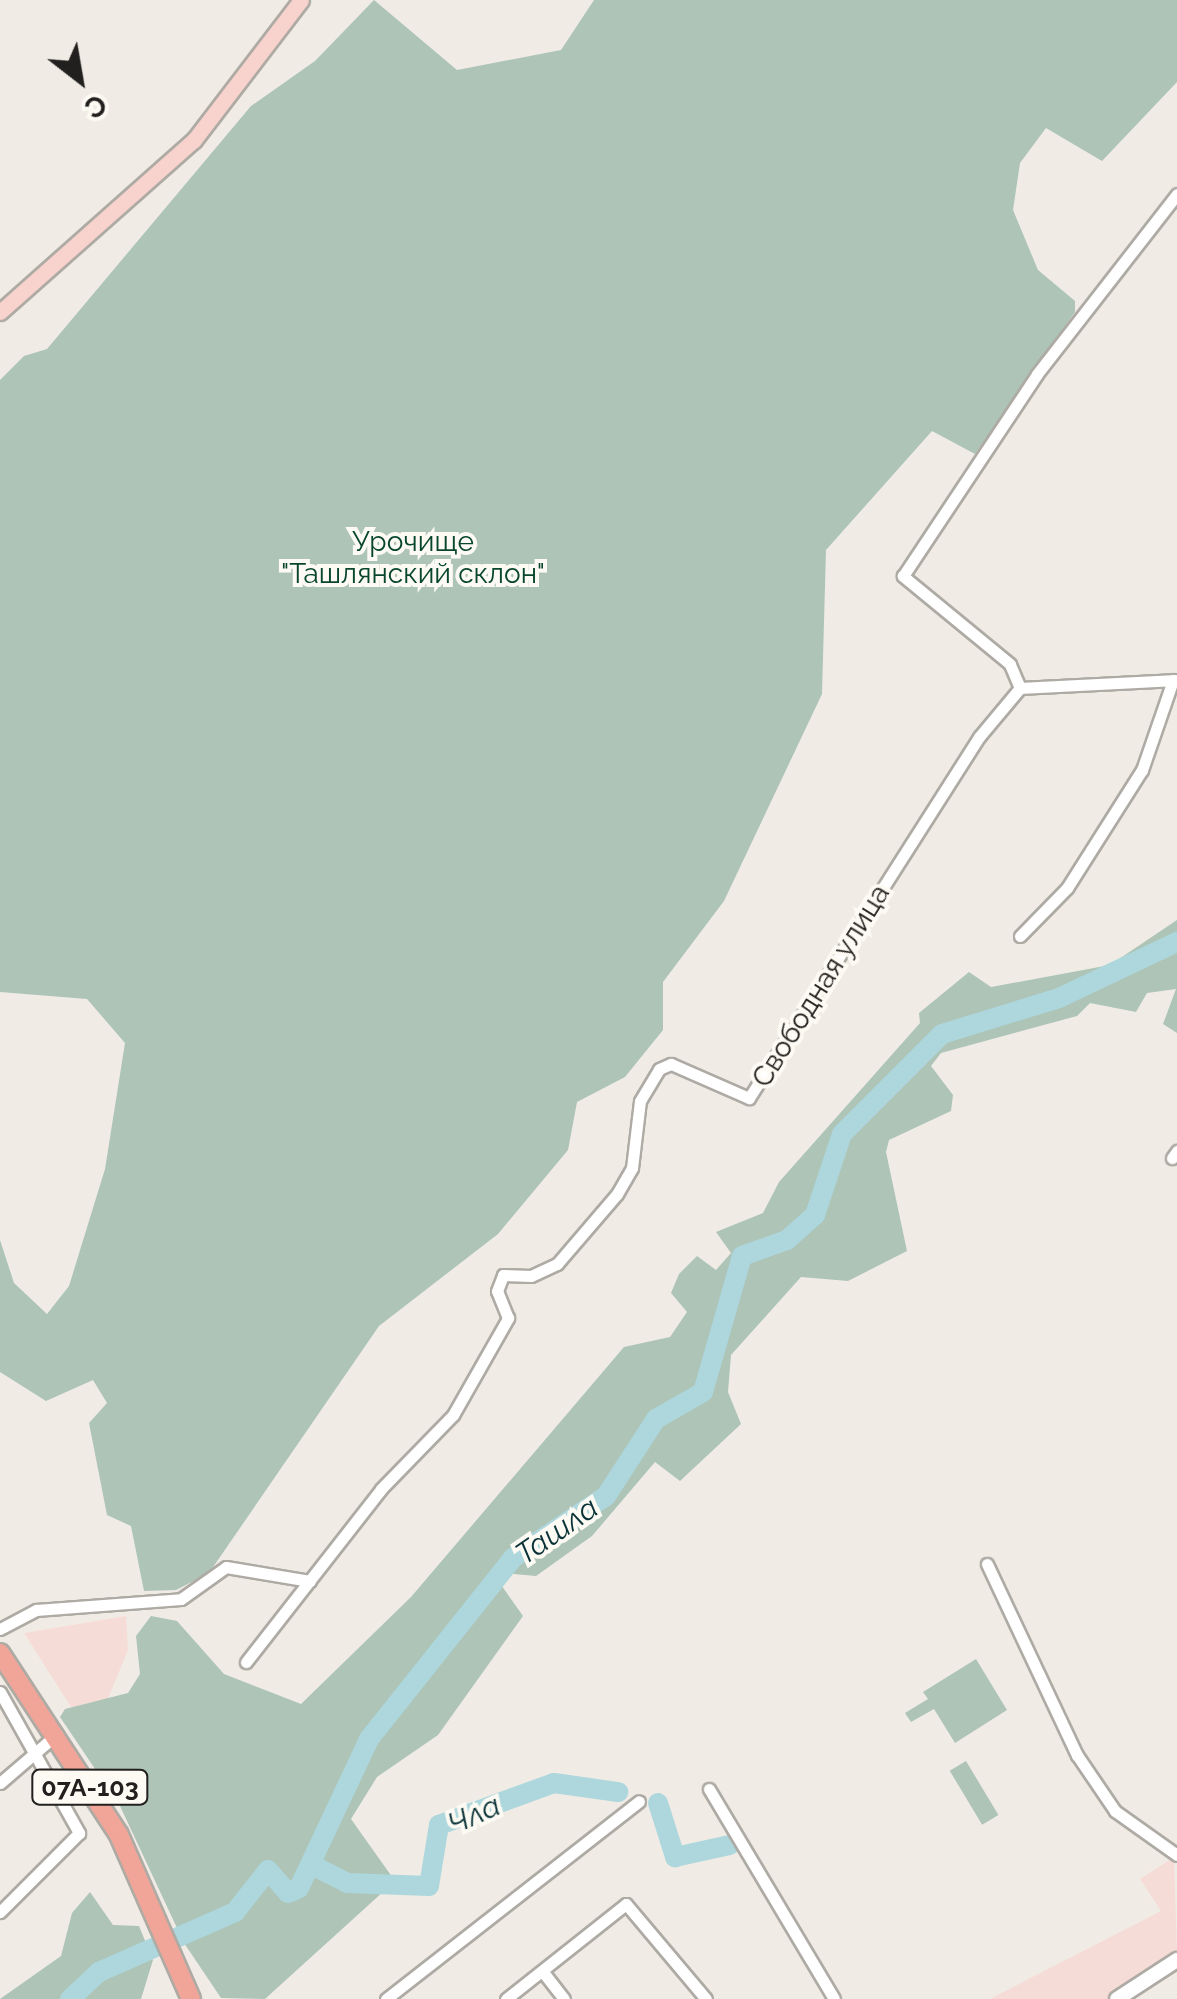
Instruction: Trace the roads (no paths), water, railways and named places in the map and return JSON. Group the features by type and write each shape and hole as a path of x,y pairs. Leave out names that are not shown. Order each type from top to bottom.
{"main road":[{"path":"0,312 194,140 301,0"},
{"name":"07А-103","path":"0,1654 57,1734 119,1836 191,1999"}],"street":[{"path":"1020,936 1067,888 1142,770 1175,680 1020,688 1010,664 902,576 1037,374 1177,194"},
{"name":"Свободная улица","path":"246,1662 310,1580 453,1415 508,1318 497,1291 503,1275 531,1276 557,1264 617,1194 632,1168 640,1101 659,1069 672,1064 749,1098 979,737 1020,688"},
{"path":"987,1564 1077,1755 1115,1811 1177,1855"},
{"path":"0,1628 36,1610 181,1598 226,1567 310,1580"},
{"path":"0,1692 78,1840 0,1912"},
{"path":"0,1783 37,1757 57,1734"},
{"path":"708,1789 834,1999"},
{"path":"386,1999 402,1994 482,1914 639,1801"},
{"path":"506,1999 626,1904 706,1999"},
{"path":"1117,1999 1177,1960"},
{"path":"543,1972 564,1999"}],"waterway":[{"name":"Ташла","path":"70,1999 99,1972 235,1912 268,1870 288,1893 299,1888 369,1739 513,1558 606,1496 656,1419 703,1392 742,1256 787,1240 815,1215 842,1134 942,1034 1059,998 1177,942"},
{"name":"Чла","path":"316,1867 347,1883 429,1886 439,1825 554,1783 618,1792"},
{"name":"Чла","path":"658,1803 675,1857 730,1845"}],"park label":[{"name":"Урочище \"Ташлянский склон\"","path":"413,558"}]}
